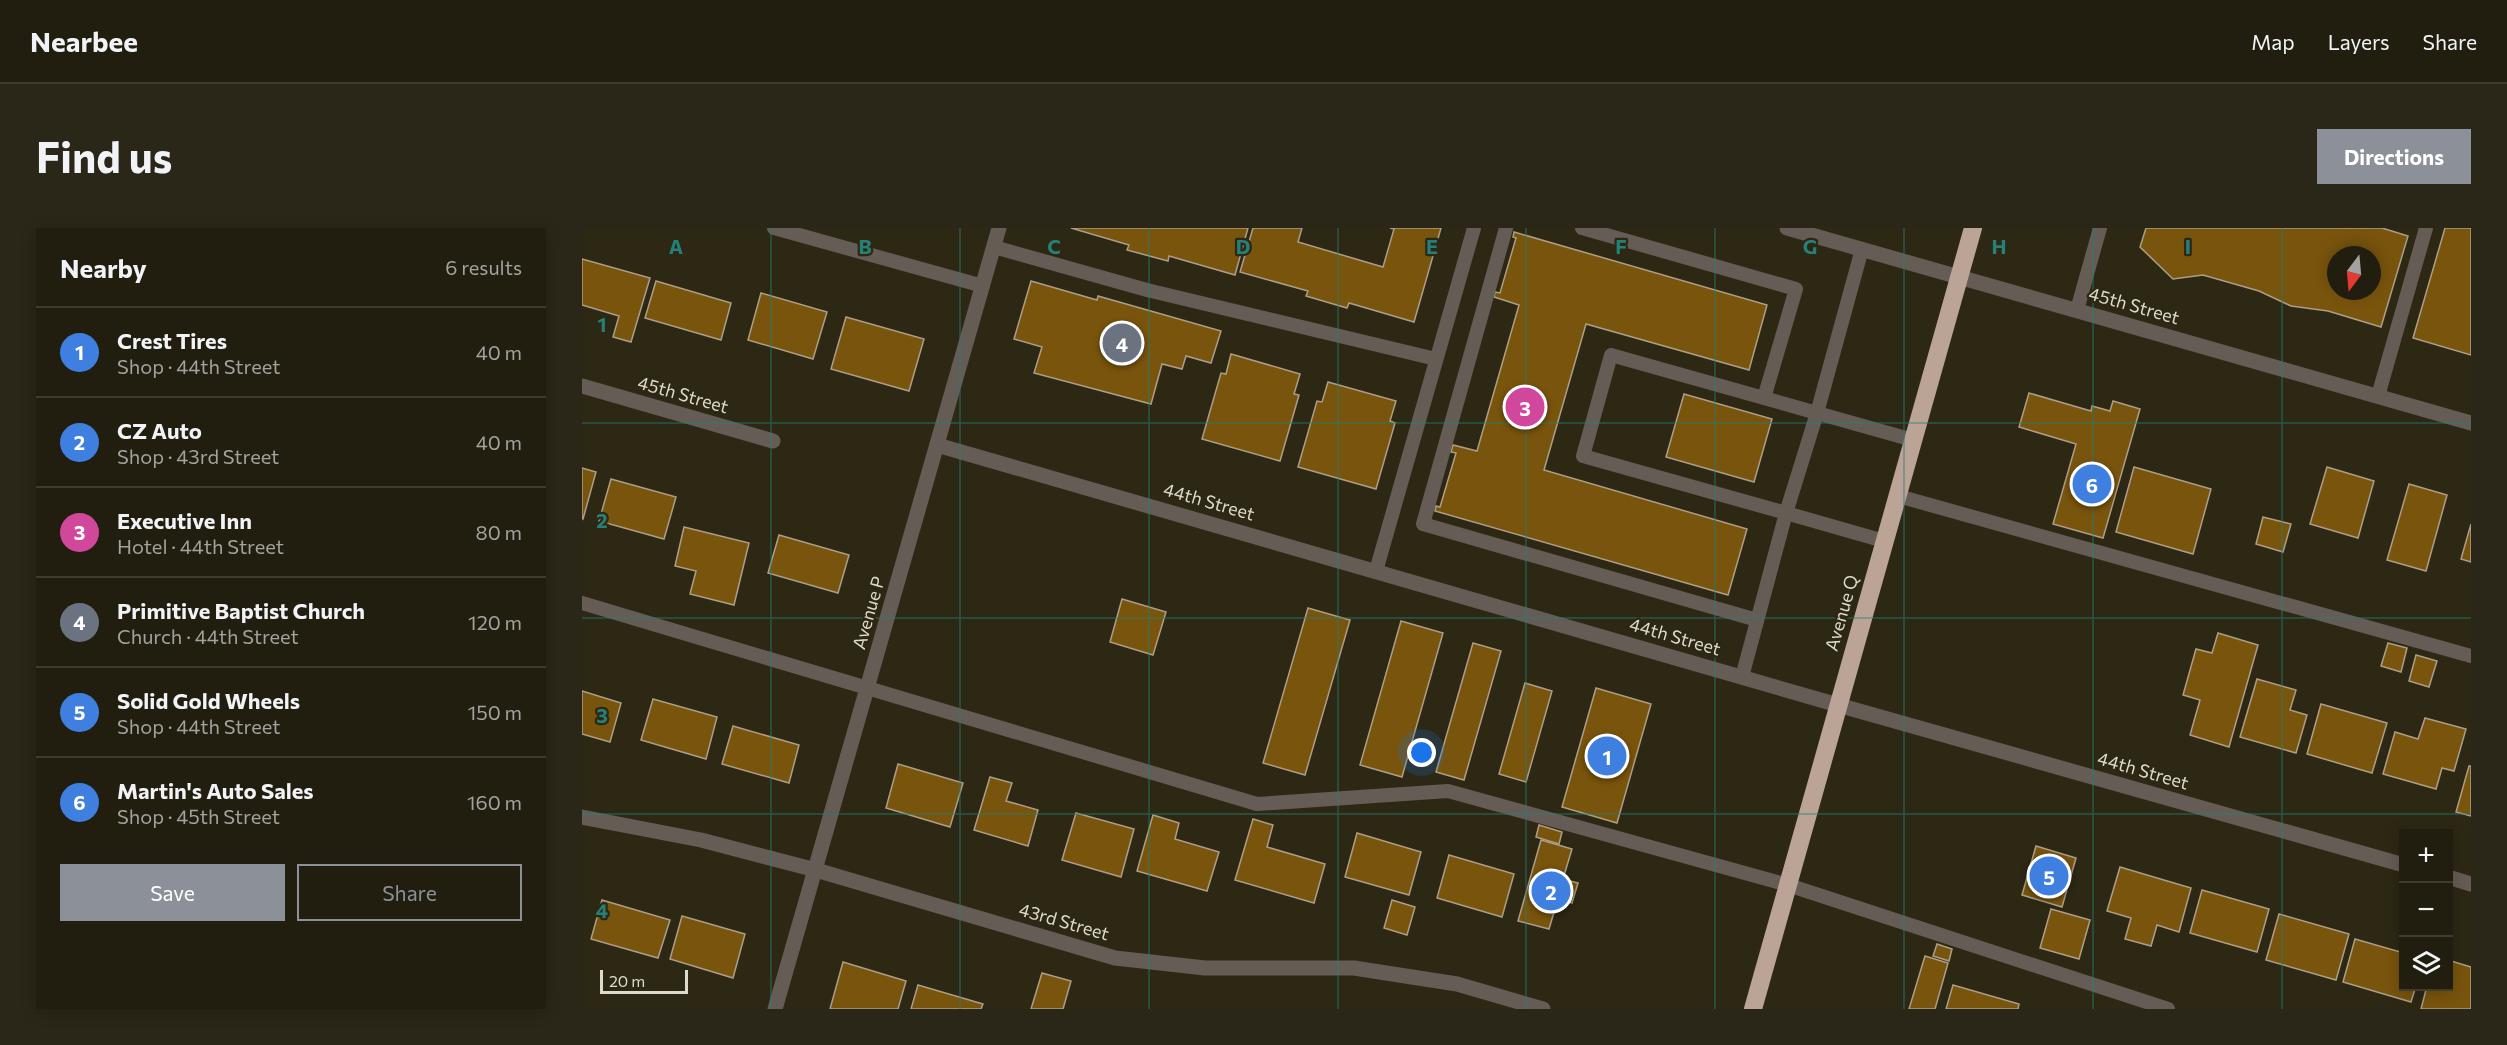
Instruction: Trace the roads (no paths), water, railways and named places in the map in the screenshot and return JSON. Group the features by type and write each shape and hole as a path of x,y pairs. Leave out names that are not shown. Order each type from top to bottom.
{"highway":[{"name":"Avenue Q","path":"1753,1009 1973,228"}],"street":[{"name":"Avenue P","path":"775,1009 999,228"},
{"name":"45th Street","path":"1787,228 2471,423"},
{"name":"45th Street","path":"582,386 773,441"},
{"name":"44th Street","path":"937,445 2399,864"},
{"name":"43rd Street","path":"582,817 701,840 816,870 1115,958 1205,968 1295,966 1364,969 1457,984 1543,1009"},
{"path":"2453,879 2471,884"}],"lane":[{"path":"774,228 983,286"},
{"path":"1376,571 1474,228"},
{"path":"1506,228 1423,524 1757,620"},
{"path":"1581,228 1796,289 1764,398"},
{"path":"2077,310 2100,228"},
{"path":"2378,396 2426,228"},
{"path":"994,247 1147,290 1436,359"},
{"path":"1742,677 1786,513 1817,413 1862,249"},
{"path":"1884,541 1582,456 1611,355 1914,440"},
{"path":"1898,496 2471,656"},
{"path":"582,603 1257,804 1448,790 1788,885 2168,1009"}],"place":[{"name":"Primitive Baptist Church","path":"1122,343"},
{"name":"Executive Inn","path":"1525,407"},
{"name":"Martin's Auto Sales","path":"2092,484"},
{"name":"Crest Tires","path":"1607,756"},
{"name":"Solid Gold Wheels","path":"2049,876"},
{"name":"CZ Auto","path":"1551,891"}]}
